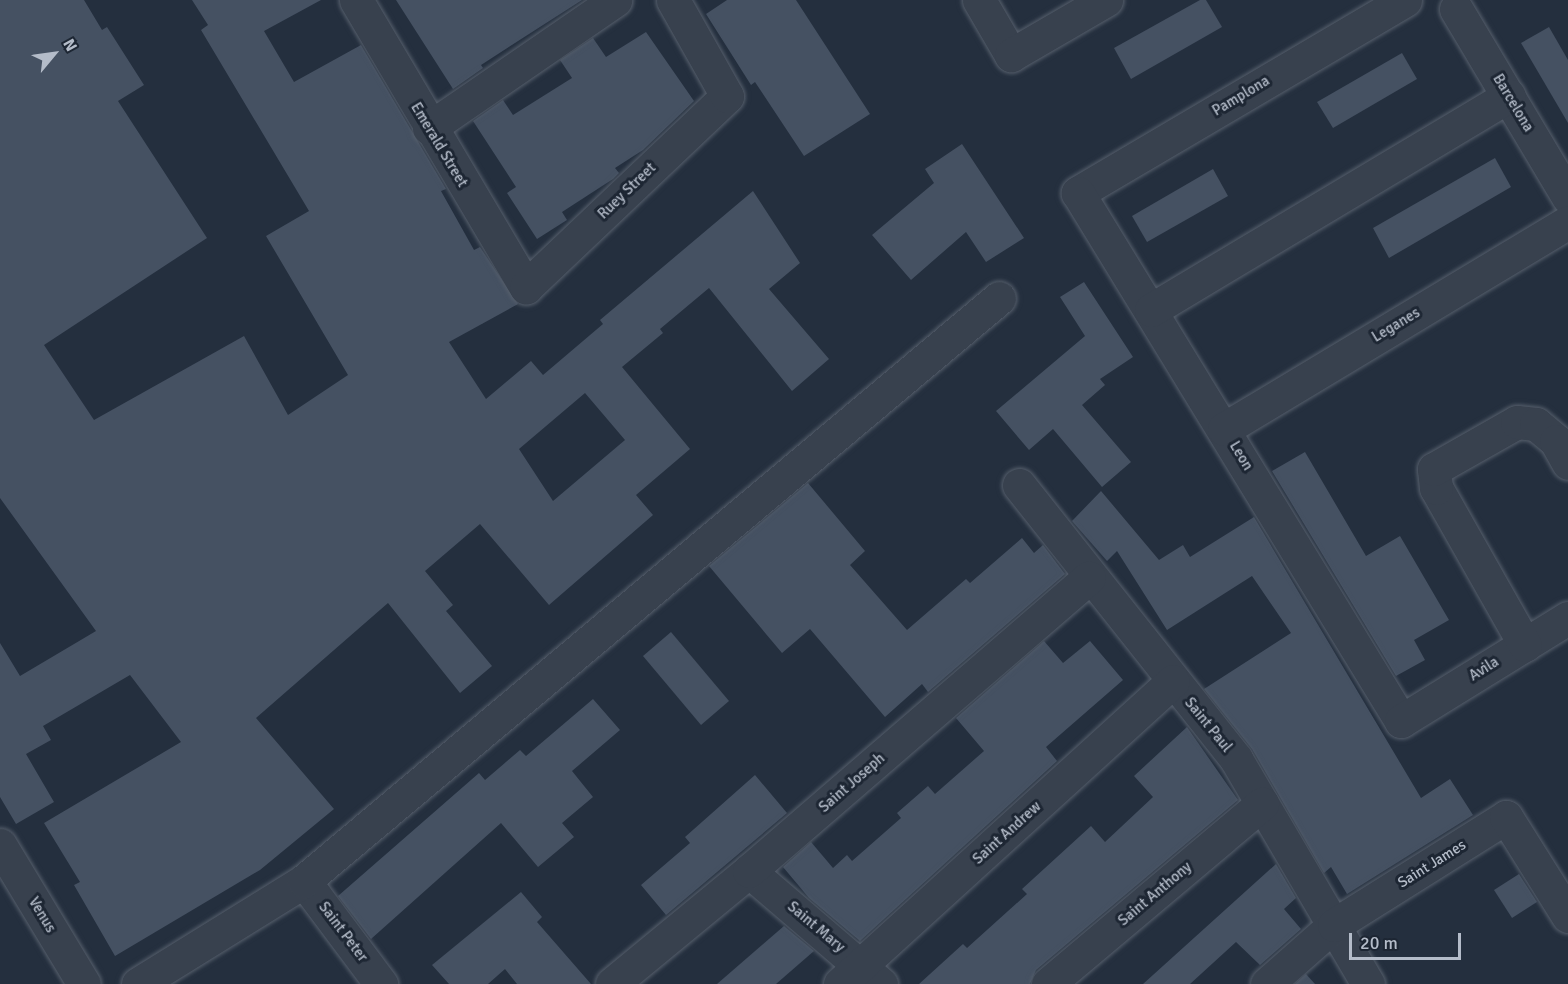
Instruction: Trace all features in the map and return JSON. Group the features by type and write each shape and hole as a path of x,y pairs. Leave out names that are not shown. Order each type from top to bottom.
{"street":[{"name":"Emerald Street","path":"356,0 429,128 526,287"},
{"path":"429,128 615,0"},
{"name":"Ruey Street","path":"526,287 728,96 673,0"},
{"path":"979,0 1011,55 1106,0"},
{"name":"Pamplona","path":"1078,193 1405,0"},
{"path":"1413,0 1437,12 1461,4"},
{"name":"Barcelona","path":"1461,4 1509,96 1568,197"},
{"path":"1152,310 1509,96"},
{"name":"Leon","path":"1078,193 1152,310 1401,721"},
{"name":"Leganes","path":"1224,429 1568,222"},
{"path":"138,984 304,881 999,298"},
{"path":"1525,645 1436,488 1434,469 1517,422 1536,424 1556,441 1568,463"},
{"name":"Saint Paul","path":"1019,485 1089,578 1236,759 1368,984"},
{"name":"Saint Joseph","path":"612,984 749,871 1089,578"},
{"name":"Avila","path":"1401,721 1568,618"},
{"name":"Saint Andrew","path":"861,978 1173,681"},
{"name":"Saint Anthony","path":"1048,984 1262,804"},
{"name":"Saint James","path":"1267,984 1334,925 1506,817 1568,916"},
{"name":"Venus","path":"0,845 84,984"},
{"name":"Saint Mary","path":"749,871 861,978"},
{"name":"Saint Peter","path":"304,881 381,984"}],"building":[{"path":"0,0 84,0 102,30 107,27 144,85 118,101 207,238 44,345 94,420 244,336 288,415 348,375 266,236 309,211 201,30 208,25 192,0 321,0 264,31 294,82 361,45 446,189 441,191 474,250 480,247 518,304 449,342 486,399 531,361 543,375 603,324 600,320 753,191 800,263 769,289 829,359 792,391 709,288 660,329 663,333 622,367 690,449 636,495 653,515 549,605 480,524 425,571 453,605 446,611 492,666 460,693 388,603 256,718 334,809 260,870 115,956 74,885 80,882 44,823 181,742 130,675 43,726 51,740 26,754 54,802 16,824 0,797 0,643 20,676 96,631 0,498","holes":["585,393 625,440 553,501 519,449"]},
{"path":"396,0 582,0 481,65 483,68 453,89"},
{"path":"727,0 796,0 870,114 804,156 755,82 751,85 706,14"},
{"path":"1200,0 1206,0 1222,27 1131,79 1114,48"},
{"path":"1549,27 1568,60 1568,123 1521,43"},
{"path":"646,32 694,101 643,150 615,168 619,173 613,179 562,212 567,220 537,239 507,193 516,187 473,121 503,100 513,115 572,78 560,60 593,38 606,57"},
{"path":"1402,53 1417,79 1333,128 1317,102"},
{"path":"962,144 1024,238 986,262 966,232 911,280 872,235 934,183 925,169"},
{"path":"1495,158 1511,187 1389,258 1373,228"},
{"path":"1213,169 1228,196 1147,242 1132,216"},
{"path":"1084,282 1133,357 1100,379 1105,385 1082,405 1131,462 1102,487 1053,429 1029,450 996,411 1085,336 1060,297"},
{"path":"1305,452 1366,556 1400,536 1449,620 1414,640 1425,660 1396,676 1272,471"},
{"path":"808,483 865,551 850,565 907,630 966,579 970,583 1022,538 1034,553 1043,545 1065,574 928,692 922,684 885,717 810,629 782,653 709,566"},
{"path":"1101,491 1159,560 1183,545 1190,557 1254,517 1421,798 1450,779 1473,815 1347,894 1331,867 1324,873 1252,749 1204,689 1291,633 1252,576 1167,630 1117,551 1107,561 1072,521"},
{"path":"671,632 729,701 701,725 643,656"},
{"path":"1044,641 1063,663 1090,641 1123,680 1046,747 1057,761 860,941 809,898 783,867 811,842 833,868 847,855 852,861 901,818 897,813 928,786 935,794 984,751 956,718"},
{"path":"593,699 620,730 572,771 593,797 562,823 574,837 538,867 501,823 371,939 338,896 479,773 485,780 520,750 526,756"},
{"path":"1187,727 1238,800 1036,970 1030,984 919,984 963,944 967,948 1027,894 1022,889 1091,826 1105,842 1153,797 1134,776"},
{"path":"755,775 787,813 666,915 641,885 690,843 685,837"},
{"path":"1276,864 1296,898 1284,909 1301,929 1260,965 1236,942 1190,984 1143,984"},
{"path":"1519,874 1537,902 1512,918 1494,890"},
{"path":"521,892 542,917 537,922 591,984 517,984 505,969 488,984 449,984 432,965"},
{"path":"784,926 814,951 776,984 717,984"},
{"path":"1306,974 1315,984 1295,984"}]}
